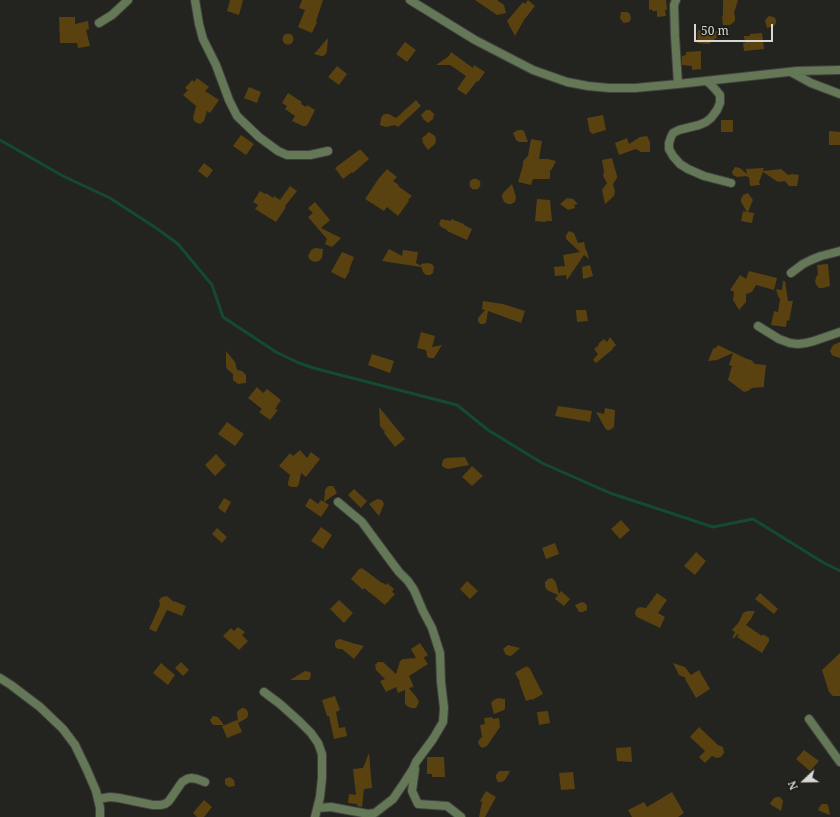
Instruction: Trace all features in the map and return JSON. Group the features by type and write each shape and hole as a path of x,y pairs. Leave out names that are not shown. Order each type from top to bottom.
{"street":[{"path":"99,23 112,15 128,0"},
{"path":"195,0 203,39 216,65 229,100 237,116 259,137 278,152 297,156 328,151"},
{"path":"410,0 475,40 533,70 567,82 609,88 635,88 791,72 840,70"},
{"path":"676,0 674,5 678,84"},
{"path":"791,72 811,83 840,94"},
{"path":"707,81 720,95 720,103 717,110 706,122 673,133 669,143 669,149 680,164 688,169 704,176 731,184"},
{"path":"791,273 811,260 840,251"},
{"path":"758,326 779,339 798,344 814,341 840,332"},
{"path":"318,808 331,807 368,814 375,813 393,799 414,769 416,762 433,739 443,722 444,708 440,652 432,628 422,611 414,590 362,522 338,502"},
{"path":"0,678 40,706 63,729 75,745 96,791 100,808 100,817"},
{"path":"264,692 299,721 318,743 322,754 322,772 320,797 315,817"},
{"path":"809,719 840,762"},
{"path":"416,762 412,791 418,804 447,806 461,817"},
{"path":"98,799 110,797 160,805 169,801 182,782 186,779 191,778 205,782"}],"building":[{"path":"230,0 243,0 239,15 227,11"},
{"path":"302,0 323,0 316,21 317,22 312,33 298,27 305,10 299,8"},
{"path":"475,0 497,0 504,5 506,13 497,15"},
{"path":"528,0 535,6 524,20 515,36 507,21 523,2 525,4"},
{"path":"649,0 666,0 666,16 657,17 657,11 652,11 652,9 649,10"},
{"path":"723,0 738,0 734,13 735,20 730,25 723,25"},
{"path":"621,12 627,12 630,14 631,19 629,22 624,23 622,21 620,18"},
{"path":"769,16 774,17 776,23 774,26 767,28 765,20"},
{"path":"59,17 75,17 75,24 88,21 89,29 86,30 90,46 78,48 77,43 60,43"},
{"path":"698,30 723,32 709,44 697,43"},
{"path":"288,33 292,35 294,39 292,43 288,45 284,43 282,39 284,35"},
{"path":"762,33 764,49 744,51 744,36"},
{"path":"328,38 326,54 321,56 314,54"},
{"path":"405,42 416,50 407,62 396,54"},
{"path":"701,51 701,69 692,70 692,66 682,65 682,56 686,55 686,52"},
{"path":"451,52 473,68 474,65 485,72 466,95 457,89 466,76 450,65 436,65 449,56"},
{"path":"337,66 347,74 339,85 328,77"},
{"path":"197,78 209,87 205,91 219,100 210,113 207,111 204,121 200,124 195,122 193,118 196,106 183,95 188,90 185,88 192,80 194,82"},
{"path":"249,87 261,92 257,103 244,98"},
{"path":"288,93 302,102 301,104 306,107 307,105 315,110 306,126 292,121 295,116 285,109 287,106 282,103"},
{"path":"416,100 421,106 398,127 395,125 386,127 380,125 383,115 389,114 396,118"},
{"path":"426,110 430,110 434,114 433,119 428,123 421,115"},
{"path":"603,115 606,130 592,134 591,132 590,133 587,118"},
{"path":"721,120 733,120 733,132 721,132"},
{"path":"518,130 524,131 528,142 519,142 516,140 513,133"},
{"path":"829,131 840,132 840,145 829,145"},
{"path":"429,132 435,136 436,140 435,144 428,150 423,143 422,138"},
{"path":"241,135 254,144 246,155 233,146"},
{"path":"647,136 650,142 650,152 641,152 636,149 619,155 615,143 627,138 629,144 640,137"},
{"path":"531,139 542,141 539,159 556,161 550,171 550,179 533,179 531,185 518,182 523,161 528,156"},
{"path":"361,150 369,159 353,173 352,172 343,179 335,168"},
{"path":"612,158 617,176 613,184 615,192 614,196 605,204 602,190 607,183 603,176 604,172 602,160"},
{"path":"204,163 213,170 207,178 198,171"},
{"path":"735,167 740,168 747,174 746,169 764,168 763,171 781,169 788,175 799,175 797,186 789,186 785,181 778,182 763,172 759,182 760,185 750,186 749,177 737,177 733,175 732,172"},
{"path":"387,169 397,177 393,181 412,196 398,216 387,207 384,211 365,199"},
{"path":"473,179 477,179 479,180 479,188 473,189 470,186 470,182"},
{"path":"512,184 516,197 515,202 508,204 504,202 502,195"},
{"path":"290,186 297,191 285,206 286,207 276,222 255,209 258,205 253,202 260,191 280,200"},
{"path":"748,193 753,200 748,212 754,213 752,223 741,221 743,211 747,212 741,202 741,199 743,195"},
{"path":"567,198 573,199 578,204 574,205 575,208 568,210 560,204"},
{"path":"537,199 550,200 552,221 535,221"},
{"path":"315,202 330,220 321,228 341,238 332,247 325,244 327,239 308,217 313,213 308,208"},
{"path":"441,219 451,221 451,219 472,229 467,240 441,227 439,224"},
{"path":"569,231 574,233 578,243 584,242 589,259 584,255 567,280 566,275 555,276 554,267 565,266 563,255 580,252 566,239 566,235"},
{"path":"315,248 323,249 322,258 315,262 310,260 308,256 311,250"},
{"path":"389,249 402,256 403,250 418,252 416,263 421,267 382,261"},
{"path":"342,252 354,257 350,270 345,279 331,272"},
{"path":"421,264 432,264 434,267 433,273 426,275"},
{"path":"828,264 830,286 819,288 815,282 818,274 817,265"},
{"path":"590,265 593,276 583,279 582,267"},
{"path":"749,271 777,278 774,290 756,285 752,292 746,294 746,302 739,310 733,300 734,292 730,290 740,275 746,279"},
{"path":"783,281 785,281 788,301 793,301 789,321 787,320 786,327 771,325 774,311 778,312 780,299 776,289 782,290"},
{"path":"483,301 503,304 525,311 521,323 488,311 486,323 480,324 478,318 485,310 482,309"},
{"path":"576,310 586,310 588,321 577,322"},
{"path":"421,332 435,336 432,347 442,345 434,358 429,358 427,356 426,350 417,348"},
{"path":"610,337 616,345 596,363 593,360 598,354 594,349 604,339 607,342"},
{"path":"840,342 840,358 832,355 830,351 833,345"},
{"path":"718,345 751,360 755,364 766,365 764,387 752,388 744,392 728,380 732,366 729,365 733,353 717,360 708,361 714,347 715,349"},
{"path":"226,351 235,362 237,370 242,371 246,375 246,383 238,384 233,380 233,374 227,369 226,366"},
{"path":"372,354 394,361 390,373 368,365"},
{"path":"257,387 263,393 267,389 281,400 275,409 278,410 270,420 259,412 262,409 248,398"},
{"path":"558,406 592,411 590,422 555,416"},
{"path":"379,407 405,439 395,447 380,426"},
{"path":"605,408 615,410 614,427 610,430 605,428 596,412 604,414"},
{"path":"227,422 244,434 235,446 218,434"},
{"path":"300,450 307,458 311,452 320,459 306,477 301,473 297,487 291,487 288,485 290,475 279,466 290,453 293,456"},
{"path":"216,454 226,465 215,476 205,465"},
{"path":"465,457 469,465 448,469 442,466 443,460 446,458"},
{"path":"472,466 483,476 472,486 462,477"},
{"path":"329,486 333,486 337,493 324,502 325,490"},
{"path":"354,489 367,501 361,508 348,495"},
{"path":"224,498 231,502 225,513 218,508"},
{"path":"310,498 318,504 321,500 329,505 321,517 305,506"},
{"path":"377,499 382,500 384,504 379,516 369,504"},
{"path":"621,520 630,530 620,539 611,529"},
{"path":"321,527 332,535 323,549 311,541"},
{"path":"217,528 227,537 222,543 212,534"},
{"path":"555,543 559,554 546,559 542,548"},
{"path":"696,552 706,561 695,575 684,566"},
{"path":"362,568 382,583 386,585 387,583 394,589 392,592 395,594 385,605 364,588 363,590 351,579 359,569"},
{"path":"552,578 556,583 559,594 561,591 570,599 564,606 555,599 558,595 547,590 545,587 545,582"},
{"path":"467,581 478,591 470,599 460,589"},
{"path":"657,593 667,600 658,613 665,617 660,628 637,617 635,614 636,609 640,607 646,608"},
{"path":"760,593 778,609 774,614 755,599"},
{"path":"167,596 174,602 186,606 182,616 167,610 156,632 149,629 160,605 159,600 162,597"},
{"path":"339,600 353,613 344,623 330,609"},
{"path":"582,602 587,606 587,610 579,612 575,605"},
{"path":"747,611 755,611 746,625 762,636 763,634 769,638 769,641 762,653 737,637 739,635 738,634 732,638 735,632 732,630 739,622 743,613"},
{"path":"238,627 245,632 242,635 248,641 239,650 223,636 231,628 234,631"},
{"path":"340,639 364,646 354,659 342,649 336,648 335,642"},
{"path":"420,643 428,655 423,658 428,664 409,676 413,687 409,688 419,702 416,708 411,708 405,704 405,690 398,693 396,687 386,692 380,681 385,679 376,670 375,665 378,662 383,662 396,674 400,661 403,659 416,658 411,649"},
{"path":"508,645 520,648 511,656 506,655 503,649"},
{"path":"840,653 840,696 833,696 829,692 822,670"},
{"path":"181,662 189,670 183,676 175,668"},
{"path":"161,663 175,675 168,685 153,673"},
{"path":"673,663 685,667 691,675 699,670 710,689 696,698 685,679 686,678 679,675"},
{"path":"527,666 528,668 529,667 543,694 532,700 526,701 520,682 515,673"},
{"path":"305,671 310,672 310,679 290,680"},
{"path":"335,696 340,710 336,712 339,728 345,727 347,736 334,739 329,716 327,716 322,700"},
{"path":"498,698 505,699 505,708 504,710 494,714 491,703"},
{"path":"242,708 247,710 248,715 247,718 238,723 242,732 227,738 222,726 237,720 238,722 237,712"},
{"path":"548,711 550,723 539,725 537,712"},
{"path":"213,716 218,717 224,725 212,724 210,720"},
{"path":"492,717 493,719 499,718 500,727 487,746 482,748 478,743 482,737 480,725 485,724 484,718"},
{"path":"699,727 718,745 723,747 724,753 721,757 717,758 712,756 705,763 699,757 705,751 690,737"},
{"path":"631,747 632,762 617,761 616,748"},
{"path":"804,750 819,761 810,771 796,759"},
{"path":"369,753 372,788 364,789 362,807 357,806 357,804 348,803 349,794 356,795 353,769 363,768"},
{"path":"427,757 444,757 445,777 432,777 432,774 427,774"},
{"path":"499,771 510,771 505,780 502,782 498,782 496,778"},
{"path":"573,772 575,789 561,790 559,773"},
{"path":"230,777 234,780 235,786 229,787 225,784 225,779"},
{"path":"486,791 496,797 485,817 479,817 482,802 480,801"},
{"path":"672,792 684,813 678,817 632,817 628,810 644,802 647,807"},
{"path":"776,797 780,797 783,801 781,811 770,804"},
{"path":"204,800 212,807 204,817 197,817 193,813"},
{"path":"822,804 828,805 830,815 818,810"}],"waterway":[{"path":"0,140 63,176 110,198 178,244 212,285 223,317 276,352 299,363 317,369 457,405 488,430 542,463 610,493 713,527 753,519 824,563 840,571"}]}
